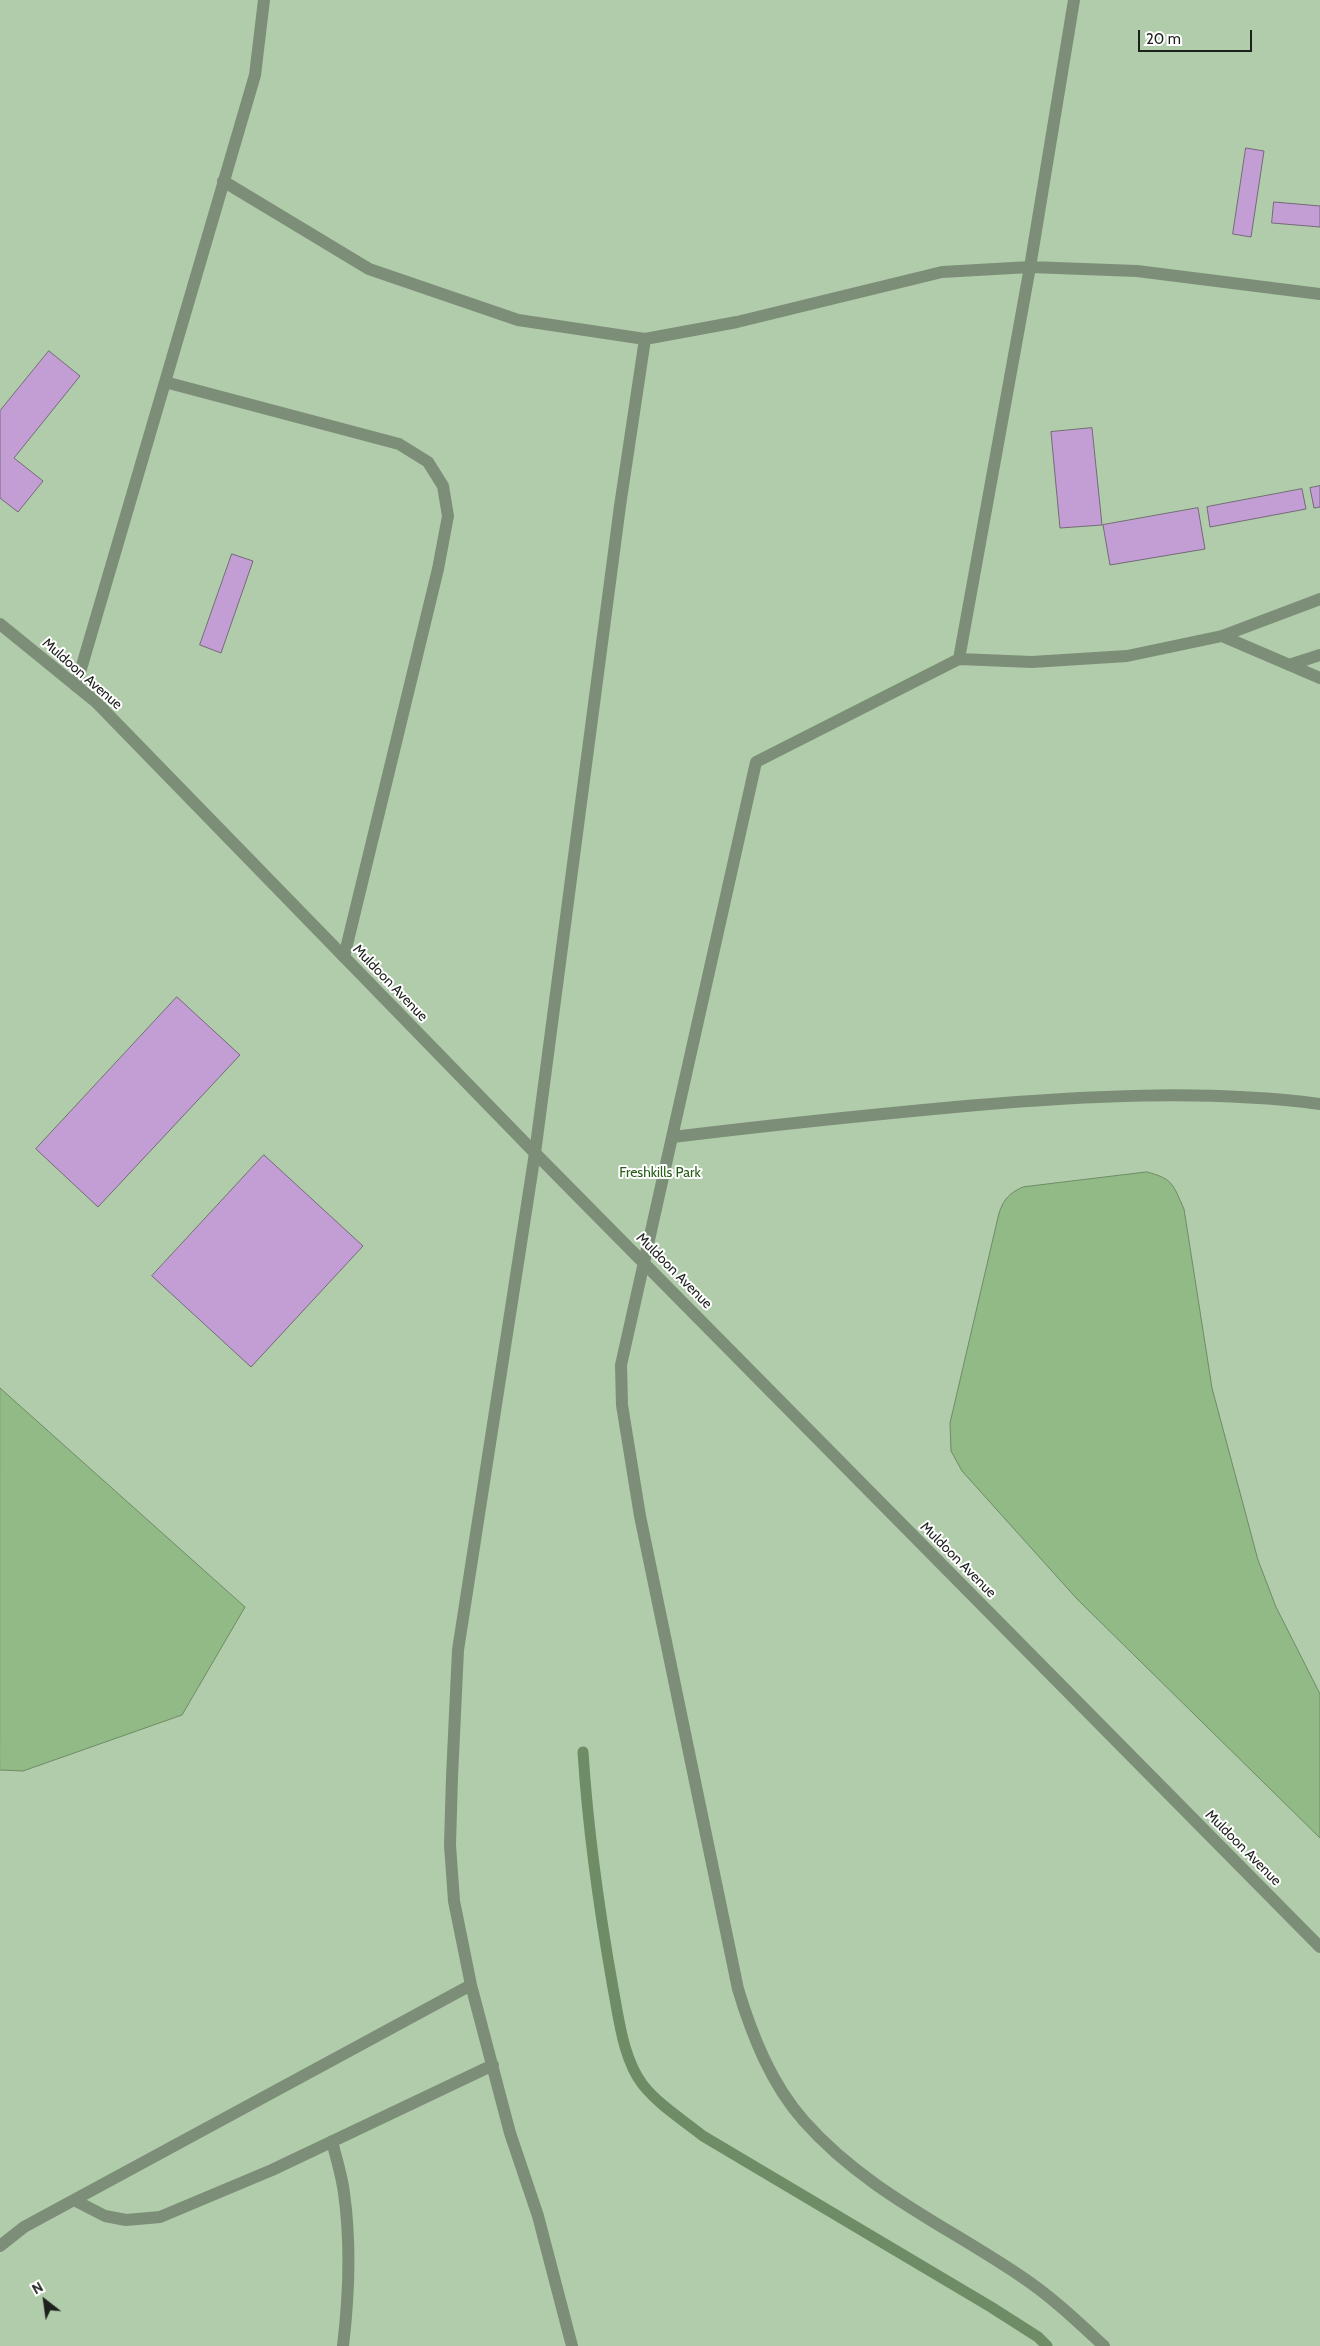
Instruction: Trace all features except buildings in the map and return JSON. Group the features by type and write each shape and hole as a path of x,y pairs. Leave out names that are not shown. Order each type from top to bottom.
{"street":[{"path":"76,686 255,75 264,0"},
{"path":"959,659 1030,267 1074,0"},
{"path":"224,181 369,269 518,320 645,339 737,322 942,272 1030,267 1137,271 1320,294"},
{"path":"572,2346 538,2216 510,2133 471,1985 454,1901 450,1845 458,1650 535,1153 620,506 645,339"},
{"path":"165,382 399,444 428,462 443,486 448,516 438,569 344,957"},
{"path":"1104,2346 1062,2308 1022,2277 906,2207 869,2181 830,2147 803,2120 781,2089 748,2023 738,1989 644,1535 622,1405 621,1365 756,762 959,659 1016,662 1081,661 1127,656 1222,636 1320,599"},
{"name":"Muldoon Avenue","path":"0,624 96,702 535,1153 1320,1947"},
{"path":"1222,636 1320,678"},
{"path":"1290,665 1320,656"},
{"path":"673,1137 825,1119 1096,1096 1253,1098 1320,1104"},
{"path":"0,2246 24,2227 471,1985"},
{"path":"74,2200 105,2216 126,2220 160,2217 200,2201 332,2141 493,2065"},
{"path":"332,2141 344,2193 348,2235 347,2313 342,2346"}],"green space":[{"name":"Freshkills Park","path":"0,0 1320,0 1320,2346 0,2346"}],"shaded area":[{"path":"1147,1172 1163,1177 1172,1184 1184,1209 1212,1388 1258,1560 1276,1607 1320,1694 1320,1838 1077,1599 962,1471 951,1451 950,1423 999,1213 1005,1200 1023,1187"},
{"path":"0,1388 245,1607 182,1715 23,1771 0,1770"}],"waterway":[{"path":"583,1752 595,1870 617,2013 626,2051 636,2075 643,2085 664,2106 703,2136 991,2307 1038,2337 1047,2346"}]}
